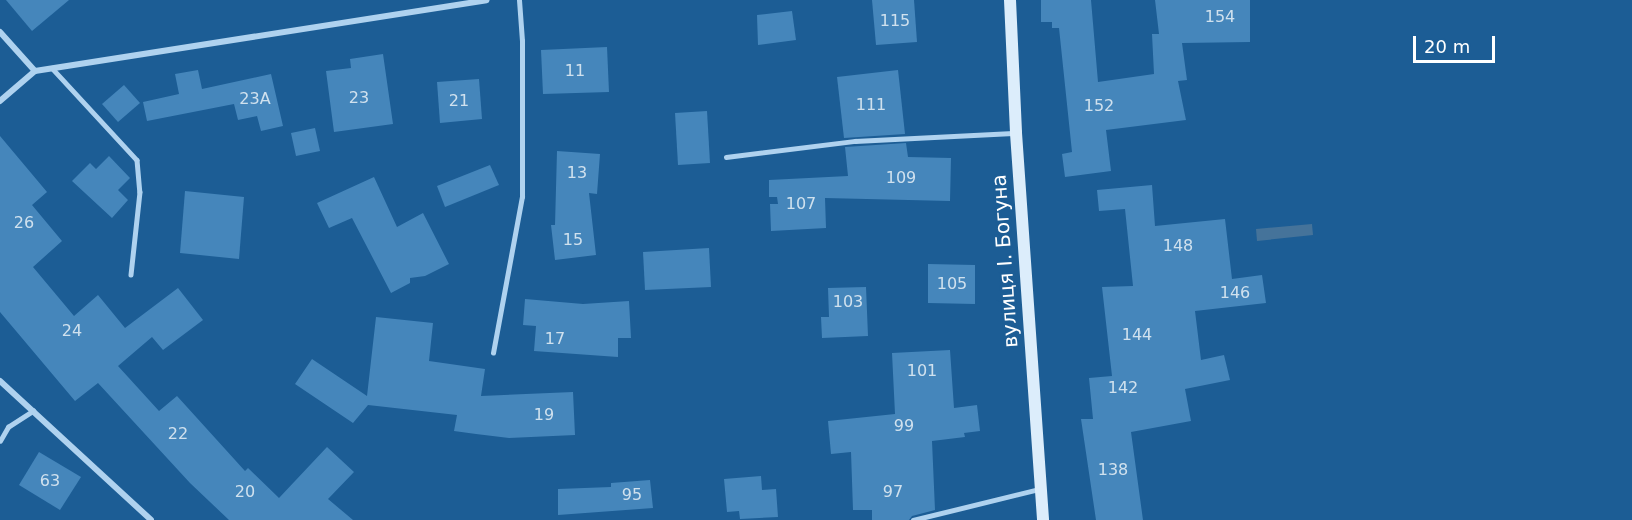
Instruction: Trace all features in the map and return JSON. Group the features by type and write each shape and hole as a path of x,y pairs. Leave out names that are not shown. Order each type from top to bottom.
{"street":[{"path":"0,101 35,71 486,0"},
{"name":"вулиця І. Богуна","path":"1010,0 1016,133 1043,520"},
{"path":"0,32 35,71"},
{"path":"0,381 151,520"}],"lane":[{"path":"493,353 522,197 522,41 519,0"},
{"path":"52,68 137,160 140,192 131,275"},
{"path":"726,157 855,141 1016,133"},
{"path":"0,441 8,427 33,411"},
{"path":"913,520 1040,489"}],"water":[{"path":"1312,224 1313,235 1257,241 1256,229"}],"building":[{"path":"6,0 69,0 32,31"},
{"path":"872,0 914,0 917,42 876,45"},
{"path":"1041,0 1091,0 1098,82 1154,74 1152,34 1159,34 1155,0 1250,0 1250,42 1182,43 1187,80 1178,81 1186,120 1106,130 1111,171 1065,177 1062,154 1072,152 1059,28 1052,28 1052,22 1041,22"},
{"path":"792,11 796,40 758,45 757,15"},
{"path":"607,47 609,92 543,94 541,50"},
{"path":"383,54 393,124 334,132 326,71 351,68 350,59"},
{"path":"198,70 202,89 271,74 283,126 261,131 257,116 238,120 234,104 147,121 143,102 179,94 175,74"},
{"path":"898,70 905,134 844,138 837,77"},
{"path":"479,79 482,119 440,123 437,82"},
{"path":"124,85 140,103 118,122 102,104"},
{"path":"707,111 710,163 678,165 675,113"},
{"path":"315,128 320,151 296,156 291,133"},
{"path":"0,136 47,192 32,205 62,241 33,267 74,316 98,295 125,328 178,288 203,320 163,350 152,337 118,366 159,411 177,396 245,471 248,468 279,498 327,447 354,472 328,499 353,520 229,520 190,483 98,383 75,401 0,312"},
{"path":"906,143 908,157 951,158 950,201 825,198 826,228 771,231 770,204 778,204 777,197 769,197 769,180 848,176 845,147"},
{"path":"557,151 600,154 597,194 589,193 596,255 555,260 551,225 555,225"},
{"path":"109,156 130,178 118,190 128,200 112,218 72,181 90,163 96,169"},
{"path":"490,165 499,185 445,207 437,186"},
{"path":"374,177 397,227 423,213 449,264 425,276 410,278 410,283 391,293 352,218 329,228 317,203"},
{"path":"1152,185 1155,226 1225,219 1232,279 1262,275 1266,303 1195,311 1201,360 1224,355 1230,380 1185,389 1191,421 1131,432 1143,520 1096,520 1081,419 1093,419 1089,378 1112,376 1102,287 1133,286 1125,209 1099,211 1097,190"},
{"path":"185,191 244,197 239,259 180,253"},
{"path":"709,248 711,287 645,290 643,252"},
{"path":"928,264 975,265 975,304 928,303"},
{"path":"866,287 868,336 822,338 821,317 829,317 828,288"},
{"path":"525,299 583,304 629,301 631,338 618,338 618,357 534,351 536,326 523,325"},
{"path":"376,317 433,323 429,361 485,369 481,396 573,392 575,435 509,438 454,431 457,415 368,405 353,423 295,384 312,359 367,396"},
{"path":"950,350 954,408 977,405 980,431 964,433 965,437 932,441 935,510 912,516 909,520 872,520 872,510 853,510 851,452 831,454 828,421 895,414 892,353"},
{"path":"39,452 81,477 60,510 19,485"},
{"path":"761,476 762,490 776,489 778,517 740,519 739,511 727,512 724,479"},
{"path":"650,480 653,508 558,515 558,489 611,487 611,483"}]}
